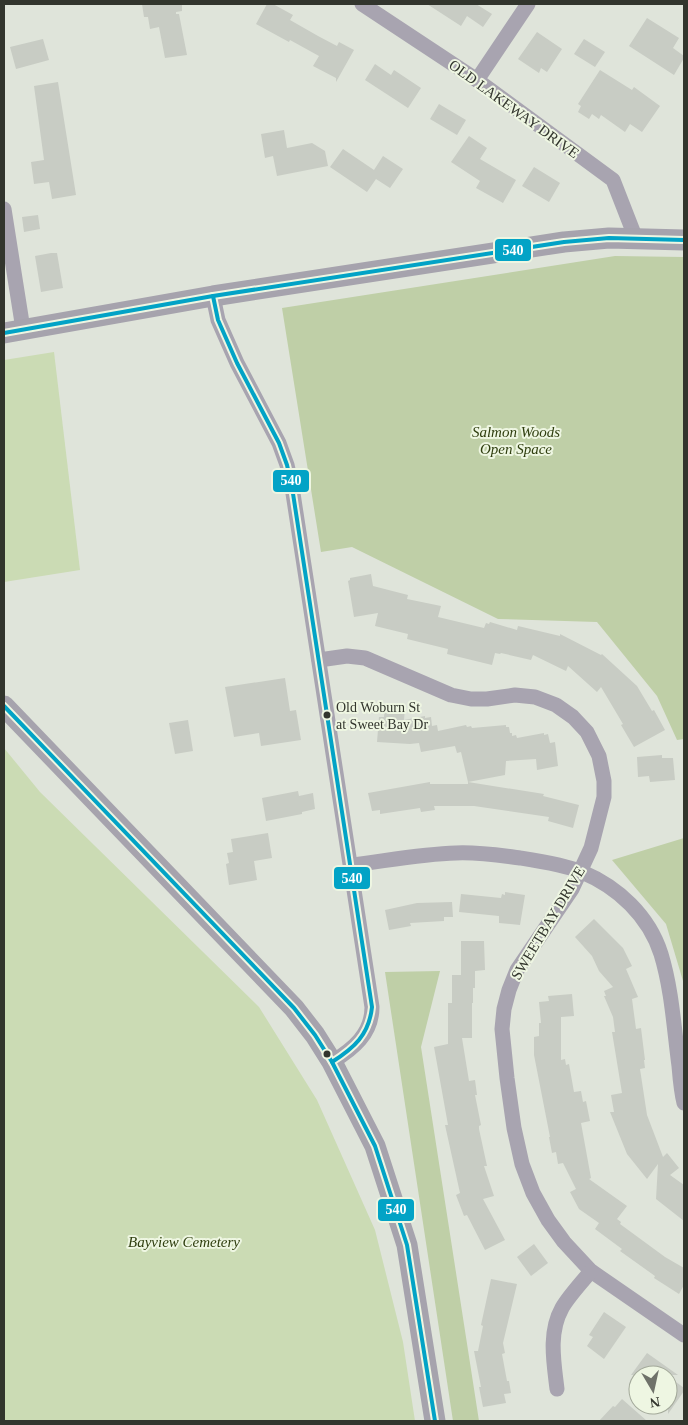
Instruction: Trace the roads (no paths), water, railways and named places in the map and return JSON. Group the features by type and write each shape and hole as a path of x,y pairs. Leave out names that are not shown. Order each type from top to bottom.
{"street":[{"name":"OLD LAKEWAY DRIVE","path":"362,4 477,80 613,180 636,239"},
{"path":"477,80 528,4"},
{"path":"4,210 14,331 213,296 564,242 609,238 684,240"},
{"path":"213,296 221,329 279,443 287,465 319,660 372,1008 368,1028 357,1044 349,1052 332,1062"},
{"name":"SWEETBAY DRIVE","path":"319,660 347,656 365,658 452,695 471,699 515,695 535,697 556,705 573,717 587,732 599,756 604,781 604,796 591,848 581,872 562,904 517,970 506,999 502,1028 514,1128 522,1164 533,1193 548,1220 564,1242 591,1271 684,1335"},
{"path":"4,706 294,1008 332,1062 375,1146 407,1245 436,1421"},
{"path":"350,865 428,855 485,852 536,860 581,872 599,880 619,893 635,908 650,930 661,953 668,984 684,1104"},
{"path":"557,1389 553,1356 554,1331 562,1308 591,1271"}],"place":[{"name":"Old Woburn St at Sweet Bay Dr","path":"327,715"}],"park label":[{"name":"Salmon Woods Open Space","path":"516,440"},
{"name":"Bayview Cemetery","path":"184,1242"}]}
